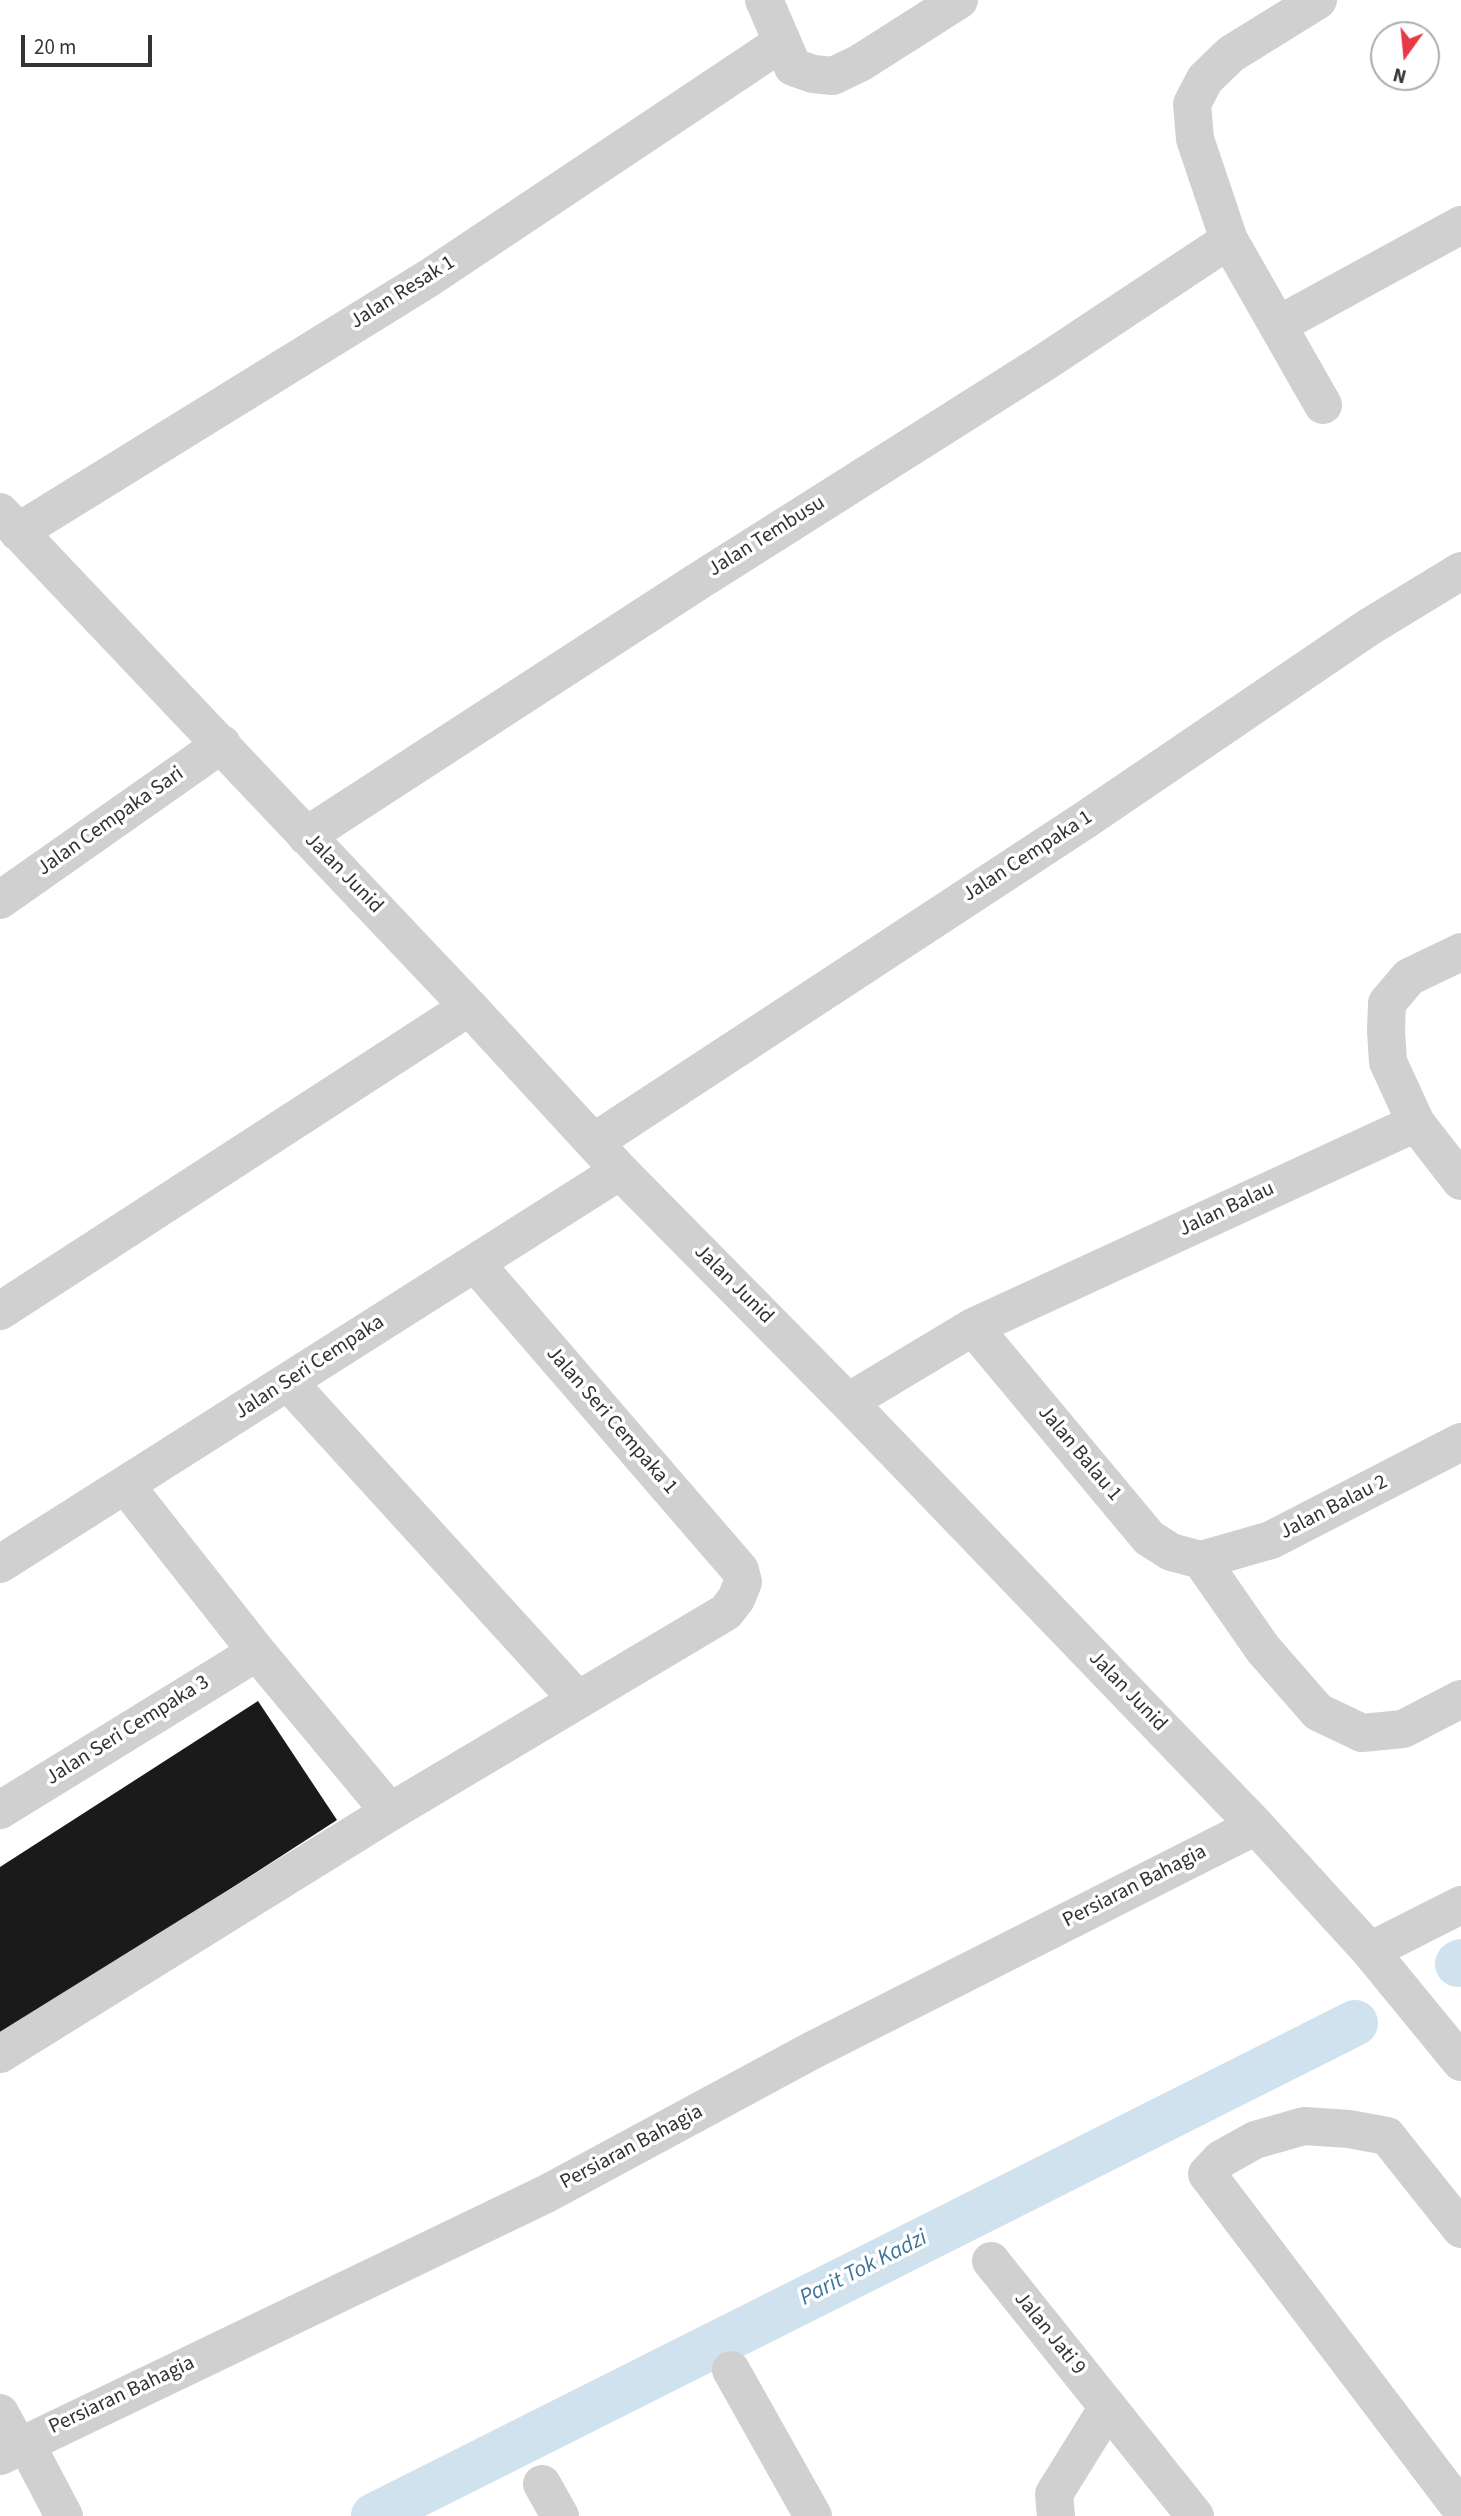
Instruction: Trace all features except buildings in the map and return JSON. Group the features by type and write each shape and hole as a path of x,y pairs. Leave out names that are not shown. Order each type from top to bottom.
{"street":[{"path":"764,0 787,55 813,74 833,76 859,63 959,0"},
{"path":"1318,0 1231,54 1205,79 1192,104 1195,139 1229,240 1323,405"},
{"name":"Jalan Resak 1","path":"6,521 429,278 787,55"},
{"path":"1278,326 1461,225"},
{"name":"Jalan Tembusu","path":"306,836 697,582 1045,362 1229,240"},
{"name":"Jalan Junid","path":"6,521 222,744 620,1171 848,1402 1256,1826 1370,1951 1461,2062"},
{"name":"Jalan Cempaka 1","path":"594,1142 1085,820 1369,627 1461,571"},
{"name":"Jalan Cempaka Sari","path":"0,900 222,744"},
{"path":"1461,952 1409,977 1387,1003 1386,1031 1388,1062 1416,1123 1461,1181"},
{"path":"0,1311 469,1007"},
{"name":"Jalan Balau","path":"848,1402 973,1327 1416,1123"},
{"name":"Jalan Seri Cempaka","path":"0,1564 620,1171"},
{"name":"Jalan Seri Cempaka 1","path":"475,1263 740,1570 743,1582 736,1599 726,1612 577,1699"},
{"name":"Jalan Balau 1","path":"973,1327 1149,1538 1171,1552 1201,1560"},
{"path":"0,2054 577,1699 288,1382"},
{"name":"Jalan Balau 2","path":"1201,1560 1271,1540 1461,1442"},
{"path":"126,1486 390,1812"},
{"path":"1201,1560 1264,1649 1318,1712 1362,1733 1402,1729 1461,1699"},
{"name":"Jalan Seri Cempaka 3","path":"0,1810 257,1651"},
{"name":"Persiaran Bahagia","path":"15,2448 546,2194 811,2051 1256,1826"},
{"path":"1370,1951 1461,1905"},
{"path":"1461,2229 1387,2136 1349,2129 1304,2126 1255,2140 1221,2159 1207,2174 1461,2509"},
{"name":"Jalan Jati 9","path":"991,2261 1195,2516"},
{"path":"731,2370 813,2516"},
{"path":"1056,2516 1054,2494 1108,2407"},
{"path":"0,2413 15,2448 64,2516"}],"waterway":[{"name":"Parit Tok Kadzi","path":"374,2516 1355,2023"}]}
